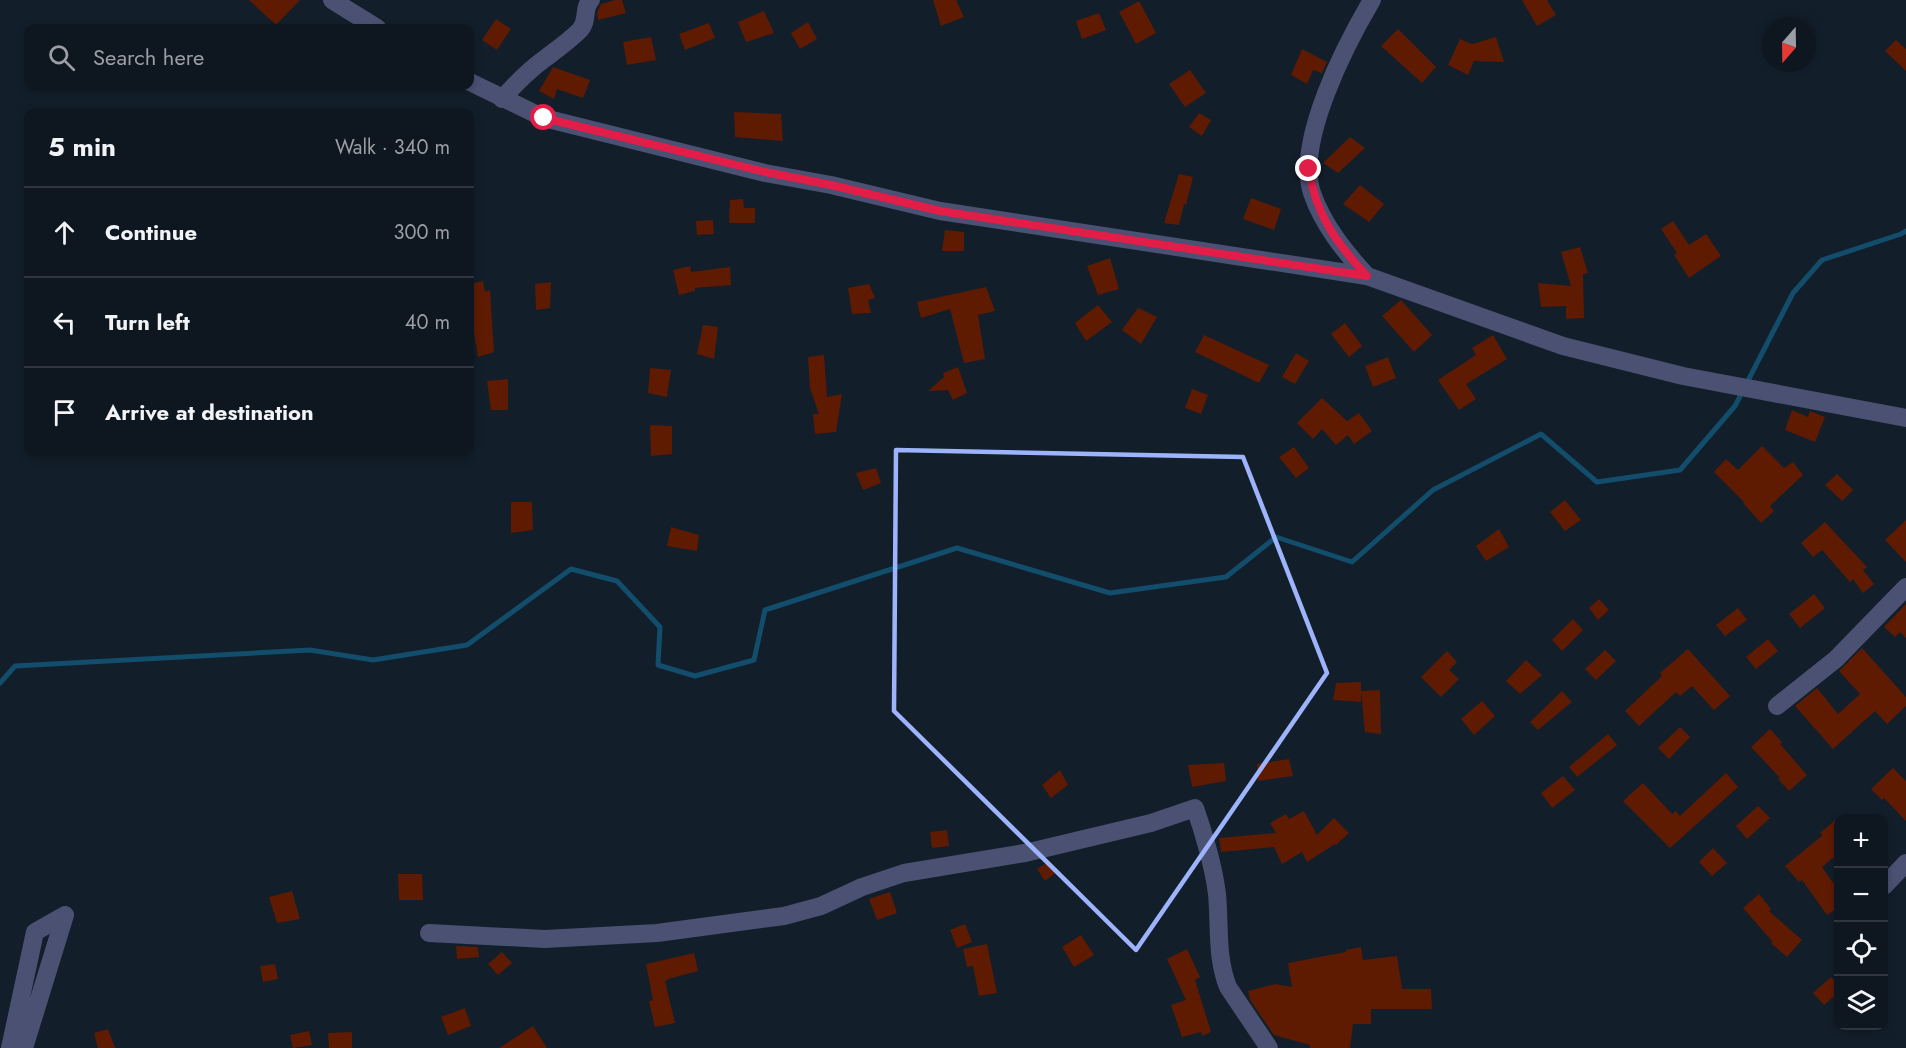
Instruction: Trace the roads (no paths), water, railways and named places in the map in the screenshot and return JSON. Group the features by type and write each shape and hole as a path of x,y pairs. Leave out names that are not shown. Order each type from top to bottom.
{"street":[{"path":"332,0 371,24"},
{"path":"502,99 517,81 571,40 583,27 587,20 587,4 591,0"},
{"path":"1367,276 1341,248 1326,222 1312,192 1309,169 1313,138 1324,98 1359,22 1372,0"},
{"path":"474,84 544,118 608,135 940,211 1367,276 1563,346 1683,376 1906,418"},
{"path":"1777,706 1836,659 1906,586"},
{"path":"429,933 544,939 657,933 784,916 821,906 862,887 904,873 1025,853 1151,823 1195,808 1217,894 1223,976 1227,987 1269,1048"},
{"path":"1888,882 1906,863"},
{"path":"10,1048 35,932 65,915 24,1048"}],"waterway":[{"path":"0,683 15,666 310,650 373,660 467,645 571,569 617,581 660,627 658,665 695,676 754,660 765,610 957,548 1110,593 1226,577 1276,537 1352,562 1433,490 1541,434 1597,482 1680,470 1735,406 1793,293 1822,260 1906,231"}]}
